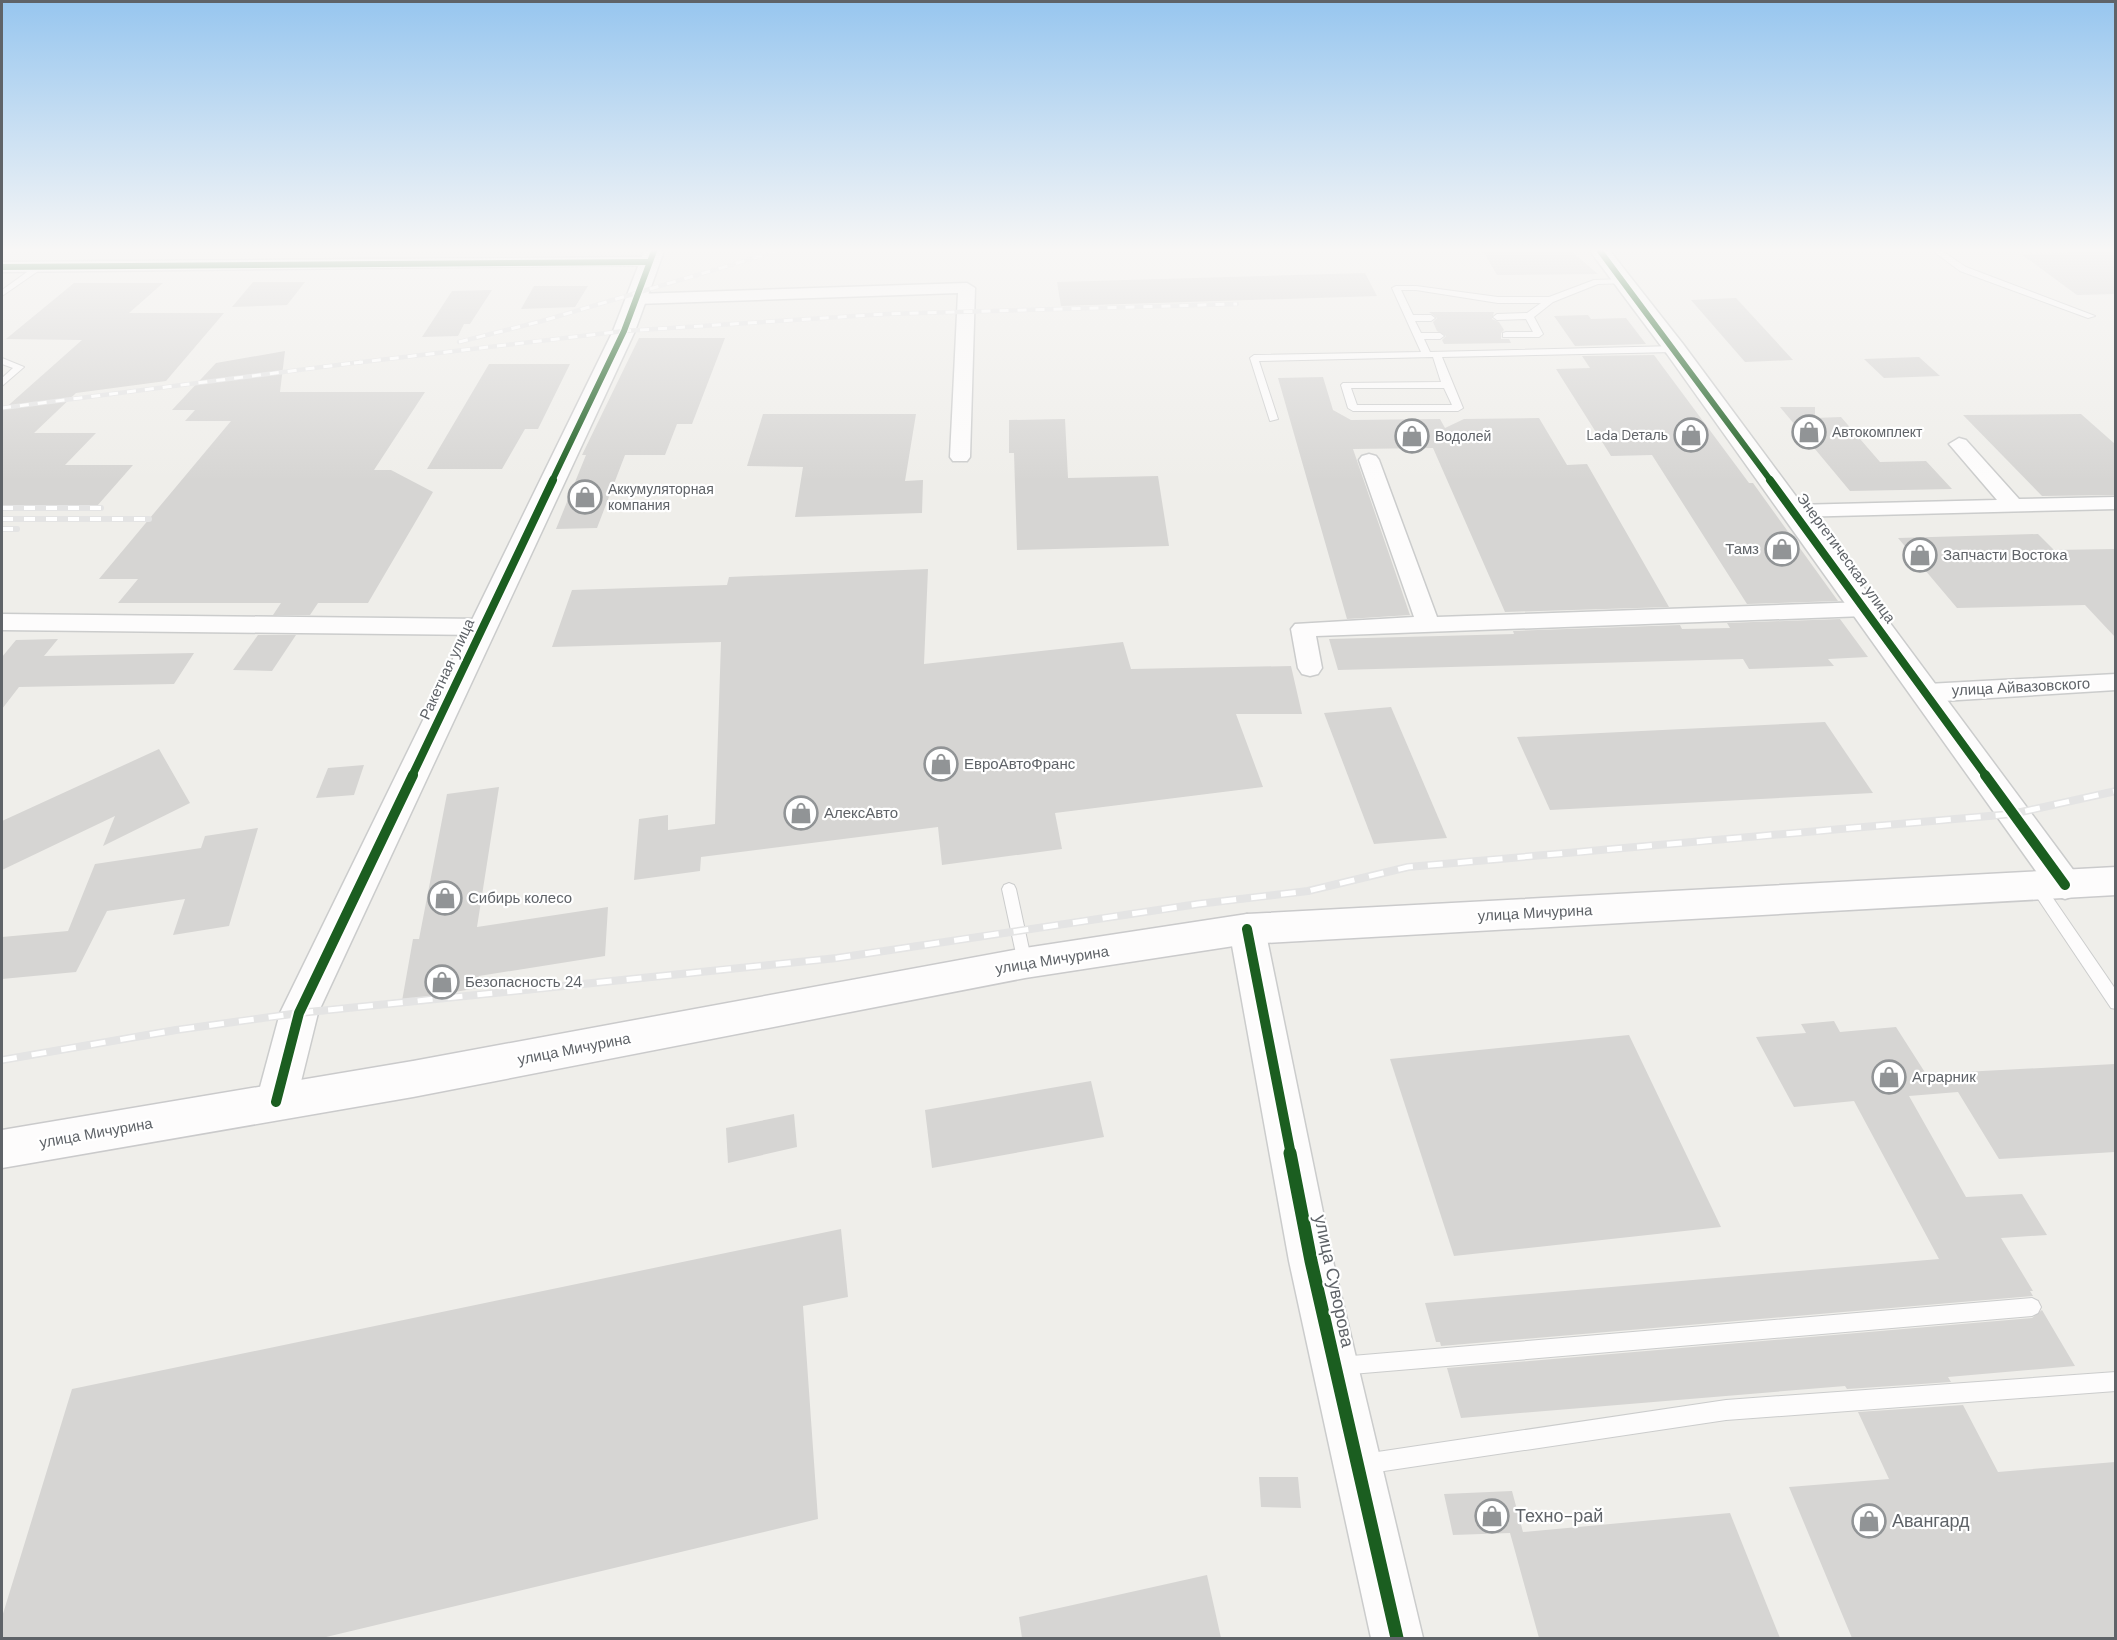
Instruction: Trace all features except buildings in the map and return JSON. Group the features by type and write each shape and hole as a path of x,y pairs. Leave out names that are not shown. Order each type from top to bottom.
{"street":[{"name":"Ракетная улица","path":"276,1102 299,1013 625,328"},
{"path":"960,457 966,328"},
{"name":"Энергетическая улица","path":"1659,328 1927,693 2051,885"},
{"path":"1959,444 2014,506"},
{"path":"1369,460 1428,624"},
{"path":"1794,511 2115,503"},
{"path":"1310,668 1303,629 1865,609"},
{"path":"2,622 483,627"},
{"name":"улица Айвазовского","path":"1927,693 2115,682"},
{"name":"улица Мичурина","path":"2,1149 276,1102 1025,963 1247,929 2115,881"},
{"name":"улица Суворова","path":"1247,929 1311,1261 1397,1638"}],"lane":[{"path":"1414,328 1431,353 1448,385 1458,408 1353,408 1346,385 1448,385"},
{"path":"1506,335 1539,334 1535,328"},
{"path":"1418,336 1440,336"},
{"path":"1273,419 1254,358 1675,349"},
{"path":"2,361 20,368 2,383"},
{"path":"2051,885 2115,1004"},
{"path":"1009,889 1025,963"},
{"path":"1336,1367 2032,1307"},
{"path":"1359,1465 1726,1410 2115,1381"}],"railway":[{"path":"459,342 516,328"},
{"path":"354,363 624,331 678,328"},
{"path":"2,408 361,362"},
{"path":"2,508 101,508"},
{"path":"2,519 149,519"},
{"path":"2,529 17,529"},
{"path":"2,1060 176,1030 299,1013 837,958 1198,904 1308,891 1408,867 2012,814 2116,791"}],"cycle path":[{"path":"276,1102 299,1013 625,328"},
{"path":"1659,328 2065,885"},
{"path":"1247,929 1311,1261 1397,1638"}],"place":[{"name":"Автокомплект","path":"1809,432"},
{"name":"Lada Dеталь","path":"1691,435"},
{"name":"Водолей","path":"1412,436"},
{"name":"Аккумуляторная компания","path":"585,497"},
{"name":"Тамз","path":"1782,549"},
{"name":"Запчасти Востока","path":"1920,555"},
{"name":"ЕвроАвтоФранс","path":"941,764"},
{"name":"АлексАвто","path":"801,813"},
{"name":"Сибирь колесо","path":"445,898"},
{"name":"Безопасность 24","path":"442,982"},
{"name":"Аграрник","path":"1889,1077"},
{"name":"Техно-рай","path":"1492,1516"},
{"name":"Авангард","path":"1869,1521"}]}
